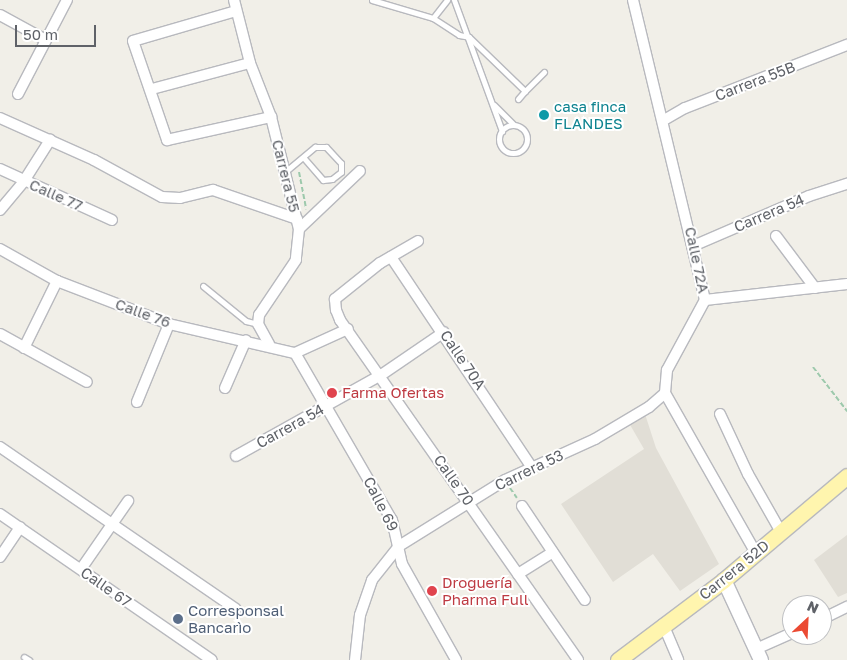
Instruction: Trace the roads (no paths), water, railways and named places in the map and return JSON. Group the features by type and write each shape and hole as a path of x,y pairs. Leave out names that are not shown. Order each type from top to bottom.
{"main road":[{"name":"Carrera 52D","path":"618,660 662,624 724,580 847,476"}],"street":[{"path":"18,94 67,0"},
{"name":"Carrera 55","path":"234,0 250,63 271,116 298,224 296,260 266,301 258,324"},
{"name":"Calle 72A","path":"633,0 664,120 705,300 667,370 665,393"},
{"path":"236,11 133,40 152,89 168,140 271,116"},
{"path":"0,15 46,40"},
{"name":"Carrera 55B","path":"664,120 684,108 847,45"},
{"path":"152,89 250,63"},
{"path":"0,118 50,140 162,197 180,198 213,190 298,224 308,221 360,171"},
{"path":"0,210 24,181 50,140"},
{"name":"Calle 77","path":"0,169 112,220"},
{"name":"Carrera 54","path":"693,246 808,196 847,184"},
{"path":"776,236 815,288"},
{"path":"391,257 418,241"},
{"name":"Calle 76","path":"0,249 57,281 169,324 269,344 295,352"},
{"name":"Calle 70","path":"391,257 335,298 340,320 381,375 578,660"},
{"name":"Calle 70A","path":"391,257 444,332 531,466"},
{"path":"24,348 57,281"},
{"path":"705,300 847,284"},
{"path":"137,402 169,324"},
{"path":"258,324 269,344"},
{"path":"295,352 348,329"},
{"name":"Carrera 54","path":"236,456 381,375 444,332"},
{"path":"0,334 87,382"},
{"path":"225,388 246,340"},
{"name":"Calle 69","path":"295,352 392,520 406,572 456,660"},
{"path":"665,393 756,553"},
{"name":"Carrera 53","path":"355,660 360,614 372,580 399,546 468,501 505,480 531,466 595,439 653,404 665,393"},
{"path":"720,414 748,474 781,532"},
{"path":"0,447 236,609"},
{"path":"80,569 128,501"},
{"path":"522,506 585,600"},
{"name":"Calle 67","path":"0,514 212,660"},
{"path":"0,557 20,528"},
{"path":"518,574 553,552"},
{"path":"724,580 759,655 782,639"},
{"path":"832,614 847,607"},
{"path":"662,624 678,660"}],"lane":[{"path":"372,0 433,18 478,44 526,91"},
{"path":"433,18 447,0"},
{"path":"454,0 502,131 499,140 502,148 510,153 520,152 527,139 523,129 514,126 492,102"},
{"path":"518,99 544,72"},
{"path":"502,131 514,126"},
{"path":"286,171 315,147 326,147 341,162 341,172 332,179 323,180 304,158"},
{"path":"203,286 246,320 258,324"}],"place":[{"name":"casa finca FLANDES","path":"544,115"},
{"name":"Farma Ofertas","path":"332,393"},
{"name":"Droguería Pharma Full","path":"432,591"},
{"name":"Corresponsal Bancarìo","path":"178,619"}]}
